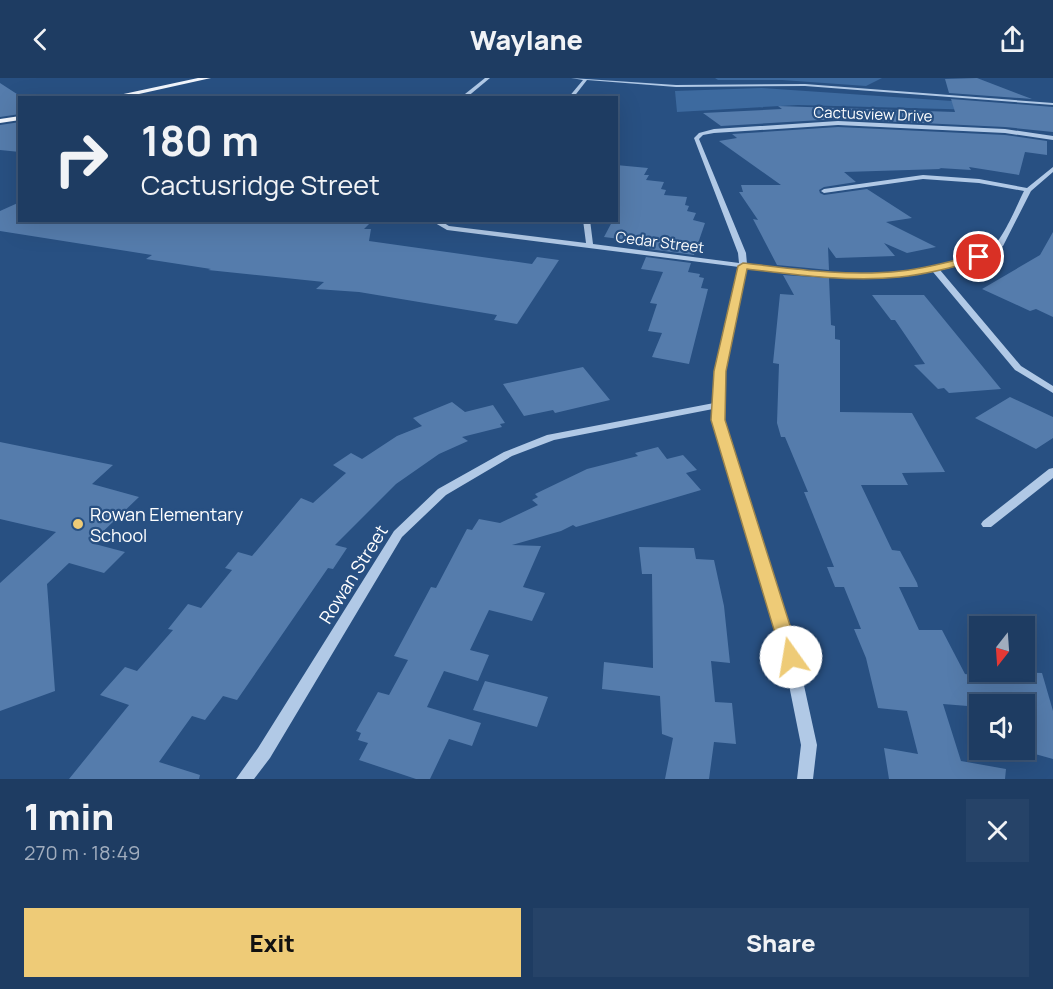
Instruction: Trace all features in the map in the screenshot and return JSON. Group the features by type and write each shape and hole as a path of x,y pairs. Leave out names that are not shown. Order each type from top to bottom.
{"main road":[{"path":"118,96 208,78"},
{"path":"0,114 18,111"},
{"path":"0,121 18,118"}],"street":[{"path":"465,96 488,78"},
{"path":"573,78 676,86 805,85 1053,104"},
{"path":"572,96 586,79"},
{"name":"Cactusview Drive","path":"743,266 741,253 696,140 701,134 714,131 838,123 1005,131 1053,138"},
{"path":"824,191 923,177 978,181 1028,190 1053,169"},
{"name":"Cedar Street","path":"437,222 447,228 743,266 852,275 898,274 935,269 979,257 1000,243 1028,190"},
{"path":"586,222 590,247"},
{"path":"743,266 720,371 718,420 786,635 809,745 805,779"},
{"path":"935,269 1018,368 1053,390"},
{"name":"Rowan Street","path":"244,779 264,753 398,534 442,492 508,454 551,437 718,405"},
{"path":"987,524 1053,472"}],"shaded area":[{"path":"715,78 882,78 866,86 782,80 718,80"},
{"path":"762,88 1053,108 1053,112 798,105 677,112 675,91"}],"building":[{"path":"977,78 1032,99 949,93 945,79"},
{"path":"0,83 20,96 18,96 18,114 0,117"},
{"path":"951,99 1053,107 1053,132 1005,127 838,119 721,126 703,113 782,109 778,106 955,112"},
{"path":"18,122 18,152 0,150 0,125"},
{"path":"838,127 1005,135 1047,141 1047,155 1025,152 1019,175 969,167 971,170 939,168 941,169 844,172 856,182 824,187 819,190 820,193 824,195 867,189 912,218 886,222 936,247 907,253 884,243 895,256 836,258 828,247 829,270 777,265 753,219 758,220 739,192 743,192 741,185 781,185 719,141 737,138 732,134"},
{"path":"618,165 648,168 644,175 649,175 646,180 664,182 661,189 666,190 664,195 687,197 685,205 689,206 687,211 696,213 693,220 705,223 694,255 649,249 652,243 604,237 612,222 618,222"},
{"path":"18,203 18,222 371,222 364,229 371,229 369,241 532,264 537,257 559,260 517,324 494,320 497,315 359,292 316,289 324,282 208,270 211,269 146,259 152,255 0,231 0,211"},
{"path":"1053,232 1053,317 1036,309 1030,311 982,289 1040,255"},
{"path":"646,257 691,263 688,272 700,274 699,277 704,278 701,288 708,289 689,364 652,357 662,333 648,331 657,304 650,303 663,272 641,269"},
{"path":"783,275 829,278 831,325 835,326 835,339 840,340 840,412 912,413 945,472 902,473 908,485 861,485 892,550 900,551 917,583 918,587 899,587 919,630 942,630 965,674 969,674 969,682 1035,682 1035,673 1042,673 1053,711 1053,759 1035,754 1035,694 969,694 969,706 943,704 961,761 1006,769 1005,779 889,779 884,748 918,754 907,711 878,708 866,658 854,629 861,629 844,587 835,587 827,567 834,567 804,492 808,492 785,437 781,437 777,423 779,364 773,363 780,294 794,295"},
{"path":"872,295 924,295 1001,389 949,393 944,388 938,389 914,365 925,364 895,320 891,320"},
{"path":"583,367 610,400 555,413 553,410 524,416 503,384"},
{"path":"1010,397 1053,417 1053,438 1036,449 975,418"},
{"path":"452,402 465,412 493,405 505,423 500,424 502,427 462,437 468,441 439,454 396,484 335,545 347,548 333,569 328,568 237,700 223,696 205,720 192,716 159,762 200,775 199,779 69,779 129,705 100,695 125,667 137,671 173,630 168,629 188,604 201,608 232,570 225,568 238,552 252,556 301,498 313,503 346,473 333,465 351,453 362,459 397,436 422,426 413,418"},
{"path":"0,442 113,465 92,484 139,497 91,543 125,552 104,573 69,563 47,584 55,691 0,711 0,583 56,532 0,519"},
{"path":"658,447 667,459 683,455 697,470 686,473 701,490 576,527 573,525 561,531 512,545 541,546 523,587 545,593 532,621 489,610 470,650 489,655 478,681 444,671 427,707 481,723 472,746 449,739 430,779 416,779 359,760 368,743 358,740 361,733 356,731 378,692 389,695 408,660 394,656 431,587 436,588 467,529 472,530 479,519 500,523 538,505 532,500 538,497 535,494 587,469 638,456 635,453"},
{"path":"639,547 694,548 696,559 714,560 724,606 730,663 711,661 715,702 732,703 736,744 714,742 709,779 665,779 673,738 662,734 660,696 602,689 604,662 653,668 652,574 642,574"},
{"path":"485,681 548,697 537,727 473,710"}],"place":[{"name":"Rowan Elementary School","path":"78,524"}],"route":[{"path":"791,657 718,420 720,371 743,266 808,273 898,274 935,269 979,257"}]}
